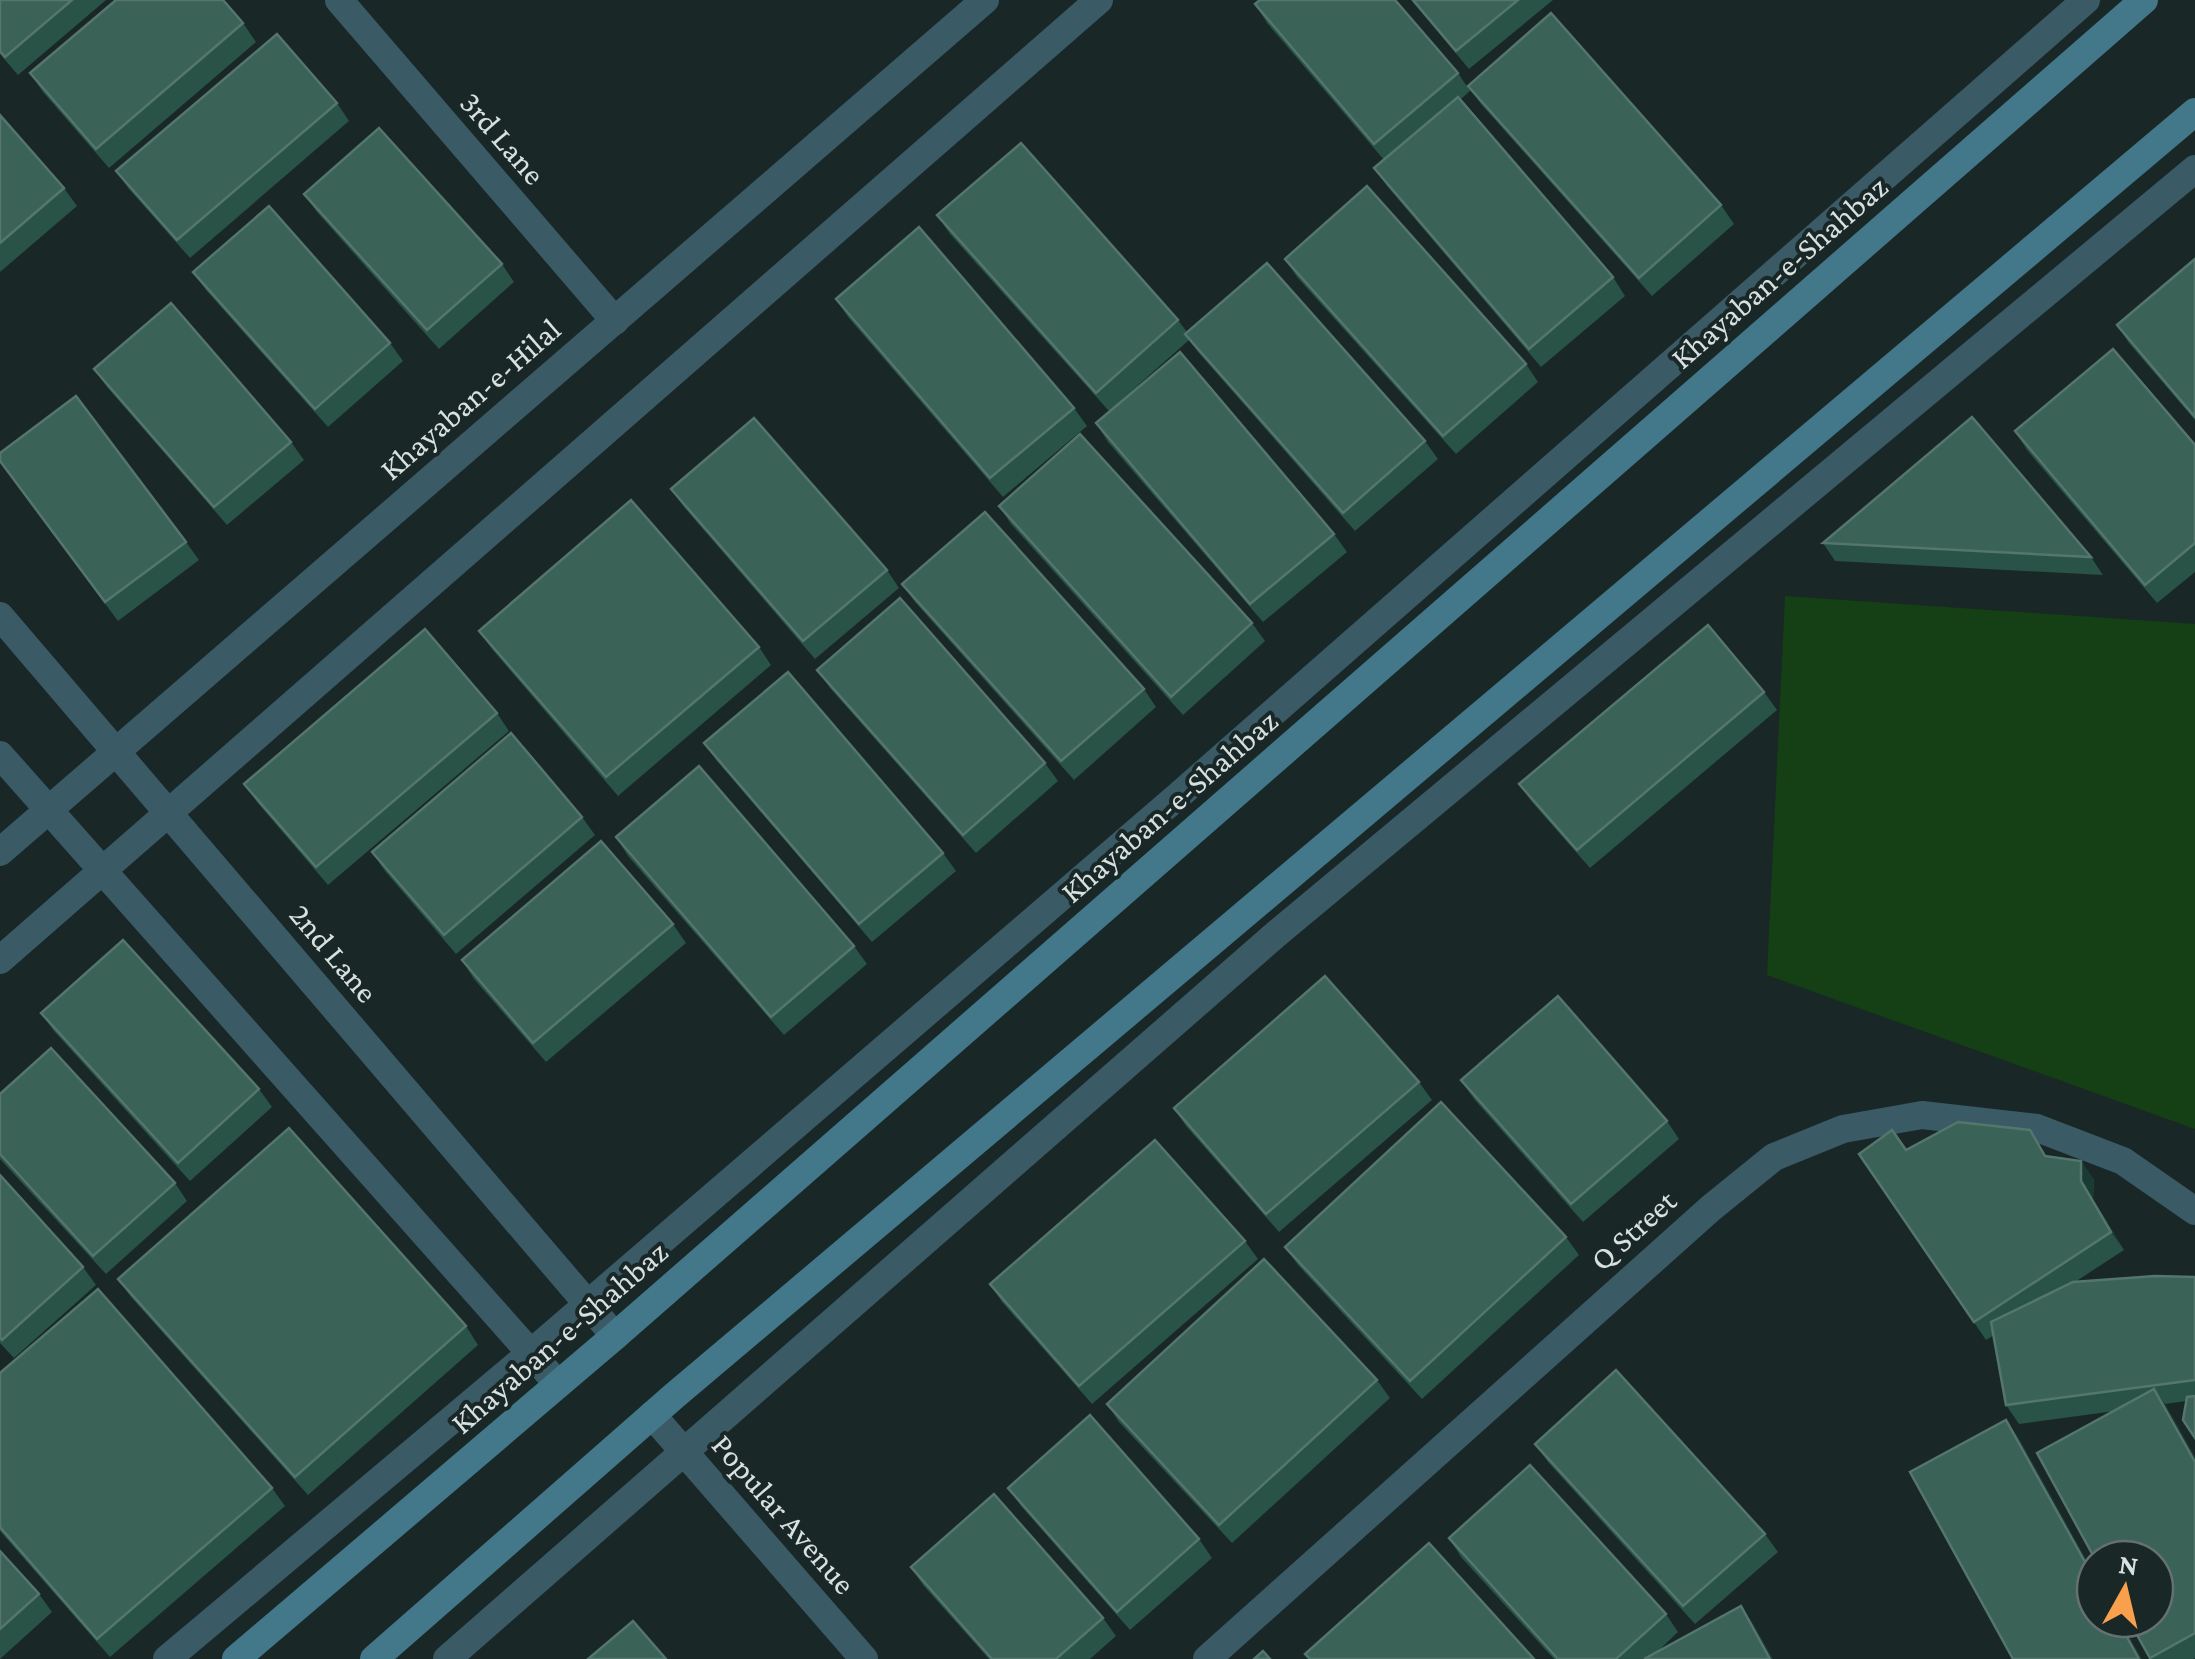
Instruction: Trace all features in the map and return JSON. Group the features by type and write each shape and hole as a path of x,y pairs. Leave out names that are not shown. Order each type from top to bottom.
{"main road":[{"name":"Khayaban-e-Shahbaz","path":"236,1659 615,1336 2144,0"},
{"path":"374,1659 652,1415 2195,112"}],"street":[{"name":"3rd Lane","path":"339,0 615,321"},
{"name":"Khayaban-e-Hilal","path":"0,852 986,0"},
{"path":"0,960 1099,0"},
{"path":"167,1659 1193,783 2086,0"},
{"path":"448,1659 1275,935 2195,169"},
{"name":"2nd Lane","path":"0,616 615,1336"},
{"path":"0,755 558,1384"},
{"name":"Q Street","path":"1207,1659 1711,1208 1774,1157 1843,1129 1922,1116 2037,1128 2123,1161 2195,1211"},
{"name":"Popular Avenue","path":"652,1415 864,1659"}],"green space":[{"path":"1785,596 2195,624 2195,1129 1767,975"}],"building":[{"path":"0,0 72,0 5,57 0,51"},
{"path":"116,0 223,0 243,23 96,149 30,73"},
{"path":"1260,0 1395,0 1458,73 1374,144 1255,4"},
{"path":"1413,0 1518,0 1456,51"},
{"path":"1551,13 1721,205 1639,278 1468,86"},
{"path":"277,34 337,103 177,240 116,171"},
{"path":"1458,97 1613,277 1529,349 1374,168"},
{"path":"0,115 64,188 0,243"},
{"path":"379,128 502,264 427,330 304,194"},
{"path":"1021,143 1178,320 1096,393 937,215"},
{"path":"1367,186 1526,364 1443,436 1285,259"},
{"path":"269,206 390,343 315,409 193,272"},
{"path":"919,227 1074,408 990,478 836,299"},
{"path":"2195,259 2195,417 2117,325"},
{"path":"1267,263 1425,441 1343,513 1185,334"},
{"path":"171,303 291,442 214,507 94,369"},
{"path":"2113,349 2195,445 2195,543 2145,585 2015,431"},
{"path":"1180,352 1334,534 1250,604 1096,423"},
{"path":"76,396 186,542 105,602 0,461 0,453"},
{"path":"1972,417 2091,557 1823,543"},
{"path":"754,418 887,570 803,641 671,489"},
{"path":"1080,434 1252,623 1171,697 999,506"},
{"path":"631,500 759,647 606,777 479,631"},
{"path":"985,512 1144,689 1061,761 902,584"},
{"path":"900,598 1045,763 963,835 817,670"},
{"path":"1708,625 1764,692 1577,850 1519,784"},
{"path":"425,629 497,713 316,867 244,784"},
{"path":"788,672 943,853 859,924 704,743"},
{"path":"511,733 582,817 444,935 372,852"},
{"path":"699,766 854,946 771,1017 616,837"},
{"path":"601,841 673,924 533,1043 462,960"},
{"path":"123,940 259,1089 178,1163 41,1013"},
{"path":"1325,976 1419,1082 1266,1214 1174,1108"},
{"path":"1558,996 1667,1121 1571,1204 1461,1080"},
{"path":"51,1048 175,1183 93,1256 0,1154 0,1094"},
{"path":"1441,1102 1566,1237 1410,1381 1285,1247"},
{"path":"1958,1122 2030,1130 2045,1156 2081,1161 2081,1181 2111,1232 1974,1322 1859,1154 1892,1130 1906,1150"},
{"path":"289,1128 466,1326 295,1477 118,1279"},
{"path":"1155,1140 1245,1241 1079,1386 990,1284"},
{"path":"0,1175 83,1267 2,1340 0,1338"},
{"path":"1264,1259 1377,1380 1219,1525 1107,1404"},
{"path":"2195,1277 2195,1380 2006,1405 1991,1322 2073,1282"},
{"path":"98,1289 272,1488 97,1639 0,1527 0,1373"},
{"path":"1616,1370 1765,1534 1683,1606 1535,1444"},
{"path":"2154,1389 2195,1462 2195,1633 2150,1658 2139,1639 2175,1639 2175,1539 2084,1539 2037,1453"},
{"path":"2195,1396 2195,1438 2183,1420 2187,1397"},
{"path":"1090,1415 1199,1539 1117,1612 1008,1488"},
{"path":"2006,1420 2075,1544 2075,1639 2128,1639 2139,1659 2013,1659 1910,1472"},
{"path":"1530,1465 1666,1614 1616,1659 1558,1659 1449,1538"},
{"path":"994,1494 1103,1618 1056,1659 992,1659 911,1567"},
{"path":"1429,1543 1534,1659 1310,1659 1305,1654"},
{"path":"0,1551 39,1594 0,1629"},
{"path":"1741,1606 1770,1659 1644,1659"},
{"path":"633,1621 666,1659 588,1659"},
{"path":"1263,1651 1270,1659 1254,1659"}]}
